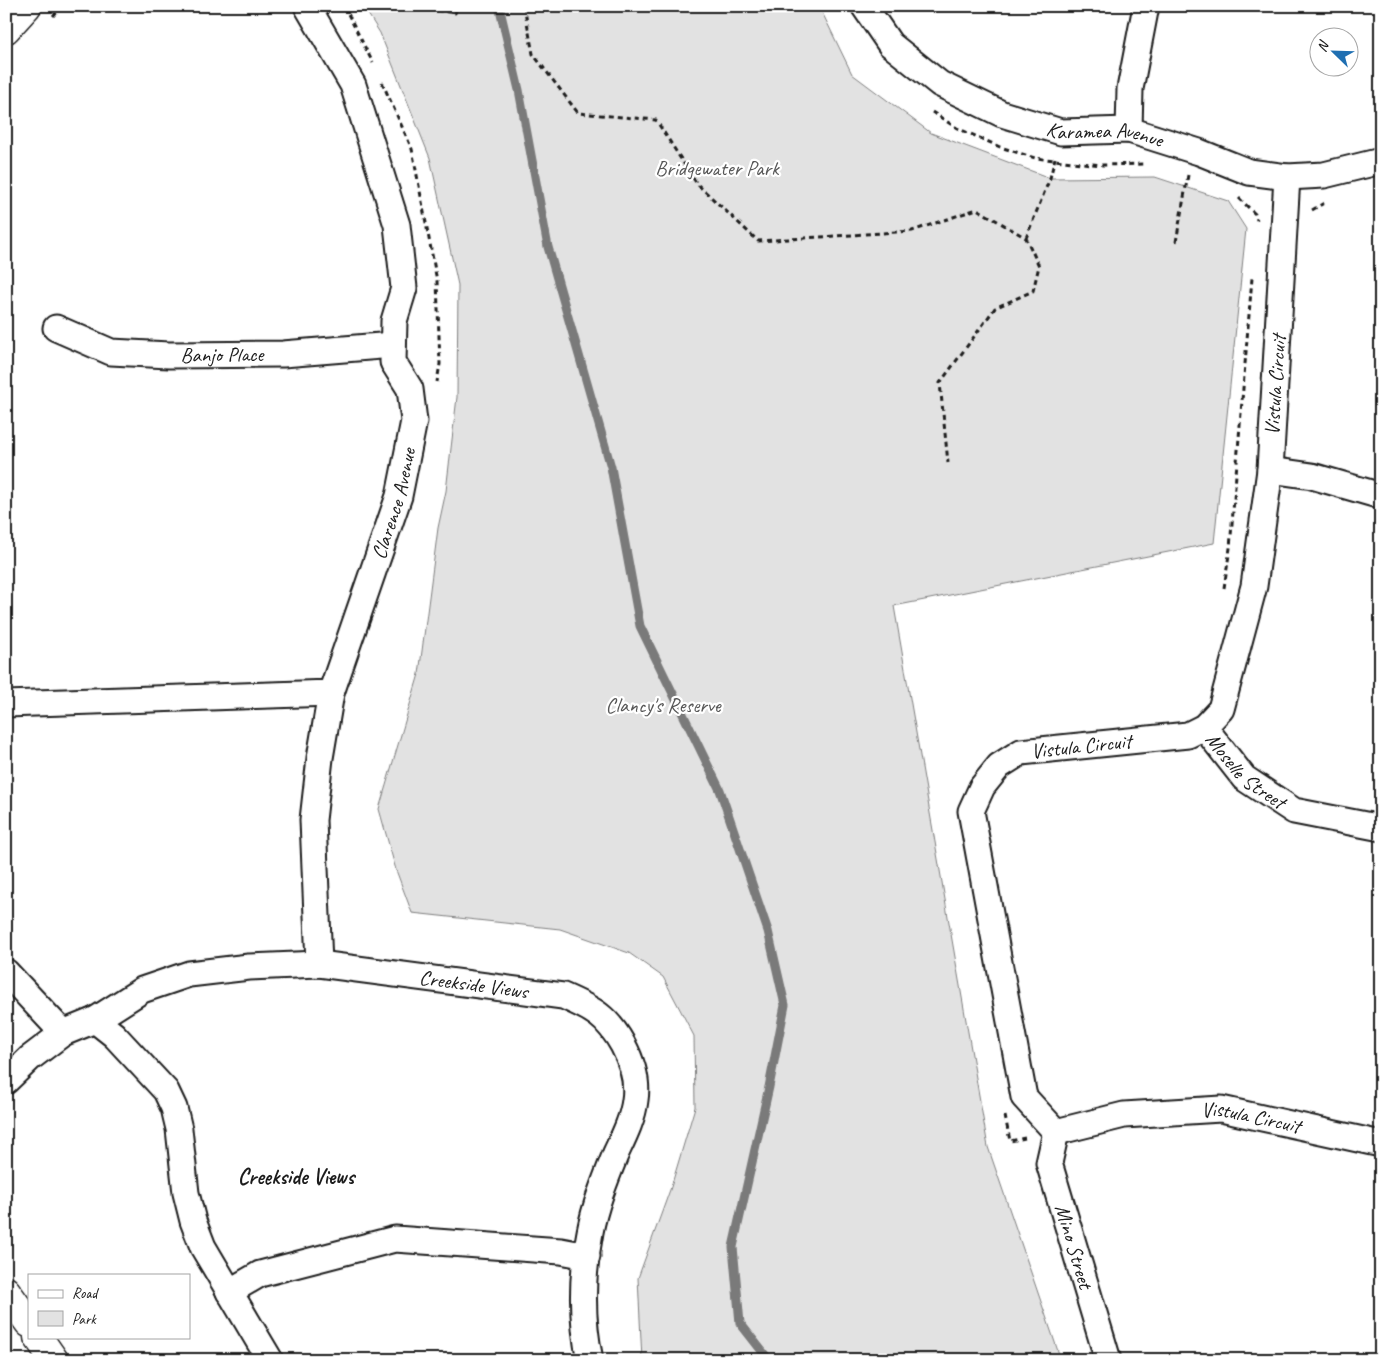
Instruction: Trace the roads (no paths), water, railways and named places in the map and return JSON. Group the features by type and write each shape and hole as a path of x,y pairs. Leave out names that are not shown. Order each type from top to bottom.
{"main road":[{"path":"6,29 28,6"},
{"path":"6,1291 28,1322"},
{"path":"39,1338 54,1360"}],"street":[{"name":"Clarence Avenue","path":"308,6 353,84 397,225 404,288 394,321 393,362 410,389 414,421 399,496 331,693 320,758 313,820 320,964"},
{"name":"Karamea Avenue","path":"864,6 890,44 940,84 1002,114 1061,132 1129,130 1199,152 1249,172 1287,177 1324,175 1381,161"},
{"path":"1129,130 1130,89 1146,6"},
{"name":"Vistula Circuit","path":"1287,177 1270,470 1254,586 1221,709 1204,727 1188,735 1021,752 999,766 982,787 971,811 1024,1097 1051,1126 1124,1115 1221,1109 1381,1144"},
{"name":"Banjo Place","path":"56,328 110,352 140,354 283,354 394,345"},
{"path":"1270,470 1312,476 1381,496"},
{"path":"6,704 331,693"},
{"name":"Moselle Street","path":"1204,727 1244,778 1294,811 1381,828"},
{"name":"Creekside Views","path":"6,1081 30,1058 63,1033 95,1020 142,990 189,974 249,967 320,964 564,996 591,1008 614,1028 634,1069 636,1098 629,1124 600,1196 590,1231 583,1285 587,1346 590,1360"},
{"path":"6,972 63,1033"},
{"path":"95,1020 114,1035 166,1091 174,1108 179,1129 186,1193 193,1221 203,1247 270,1360"},
{"name":"Mino Street","path":"1051,1126 1049,1163 1108,1360"},
{"path":"229,1292 260,1274 395,1239 562,1251 587,1256"}],"waterway":[{"path":"499,6 519,90 548,247 611,467 640,626 720,790 768,931 785,1005 769,1087 733,1247 740,1323 769,1360"}],"district":[{"name":"Creekside Views","path":"296,1177"}],"park label":[{"name":"Bridgewater Park","path":"717,168"},
{"name":"Clancy's Reserve","path":"663,705"}]}
